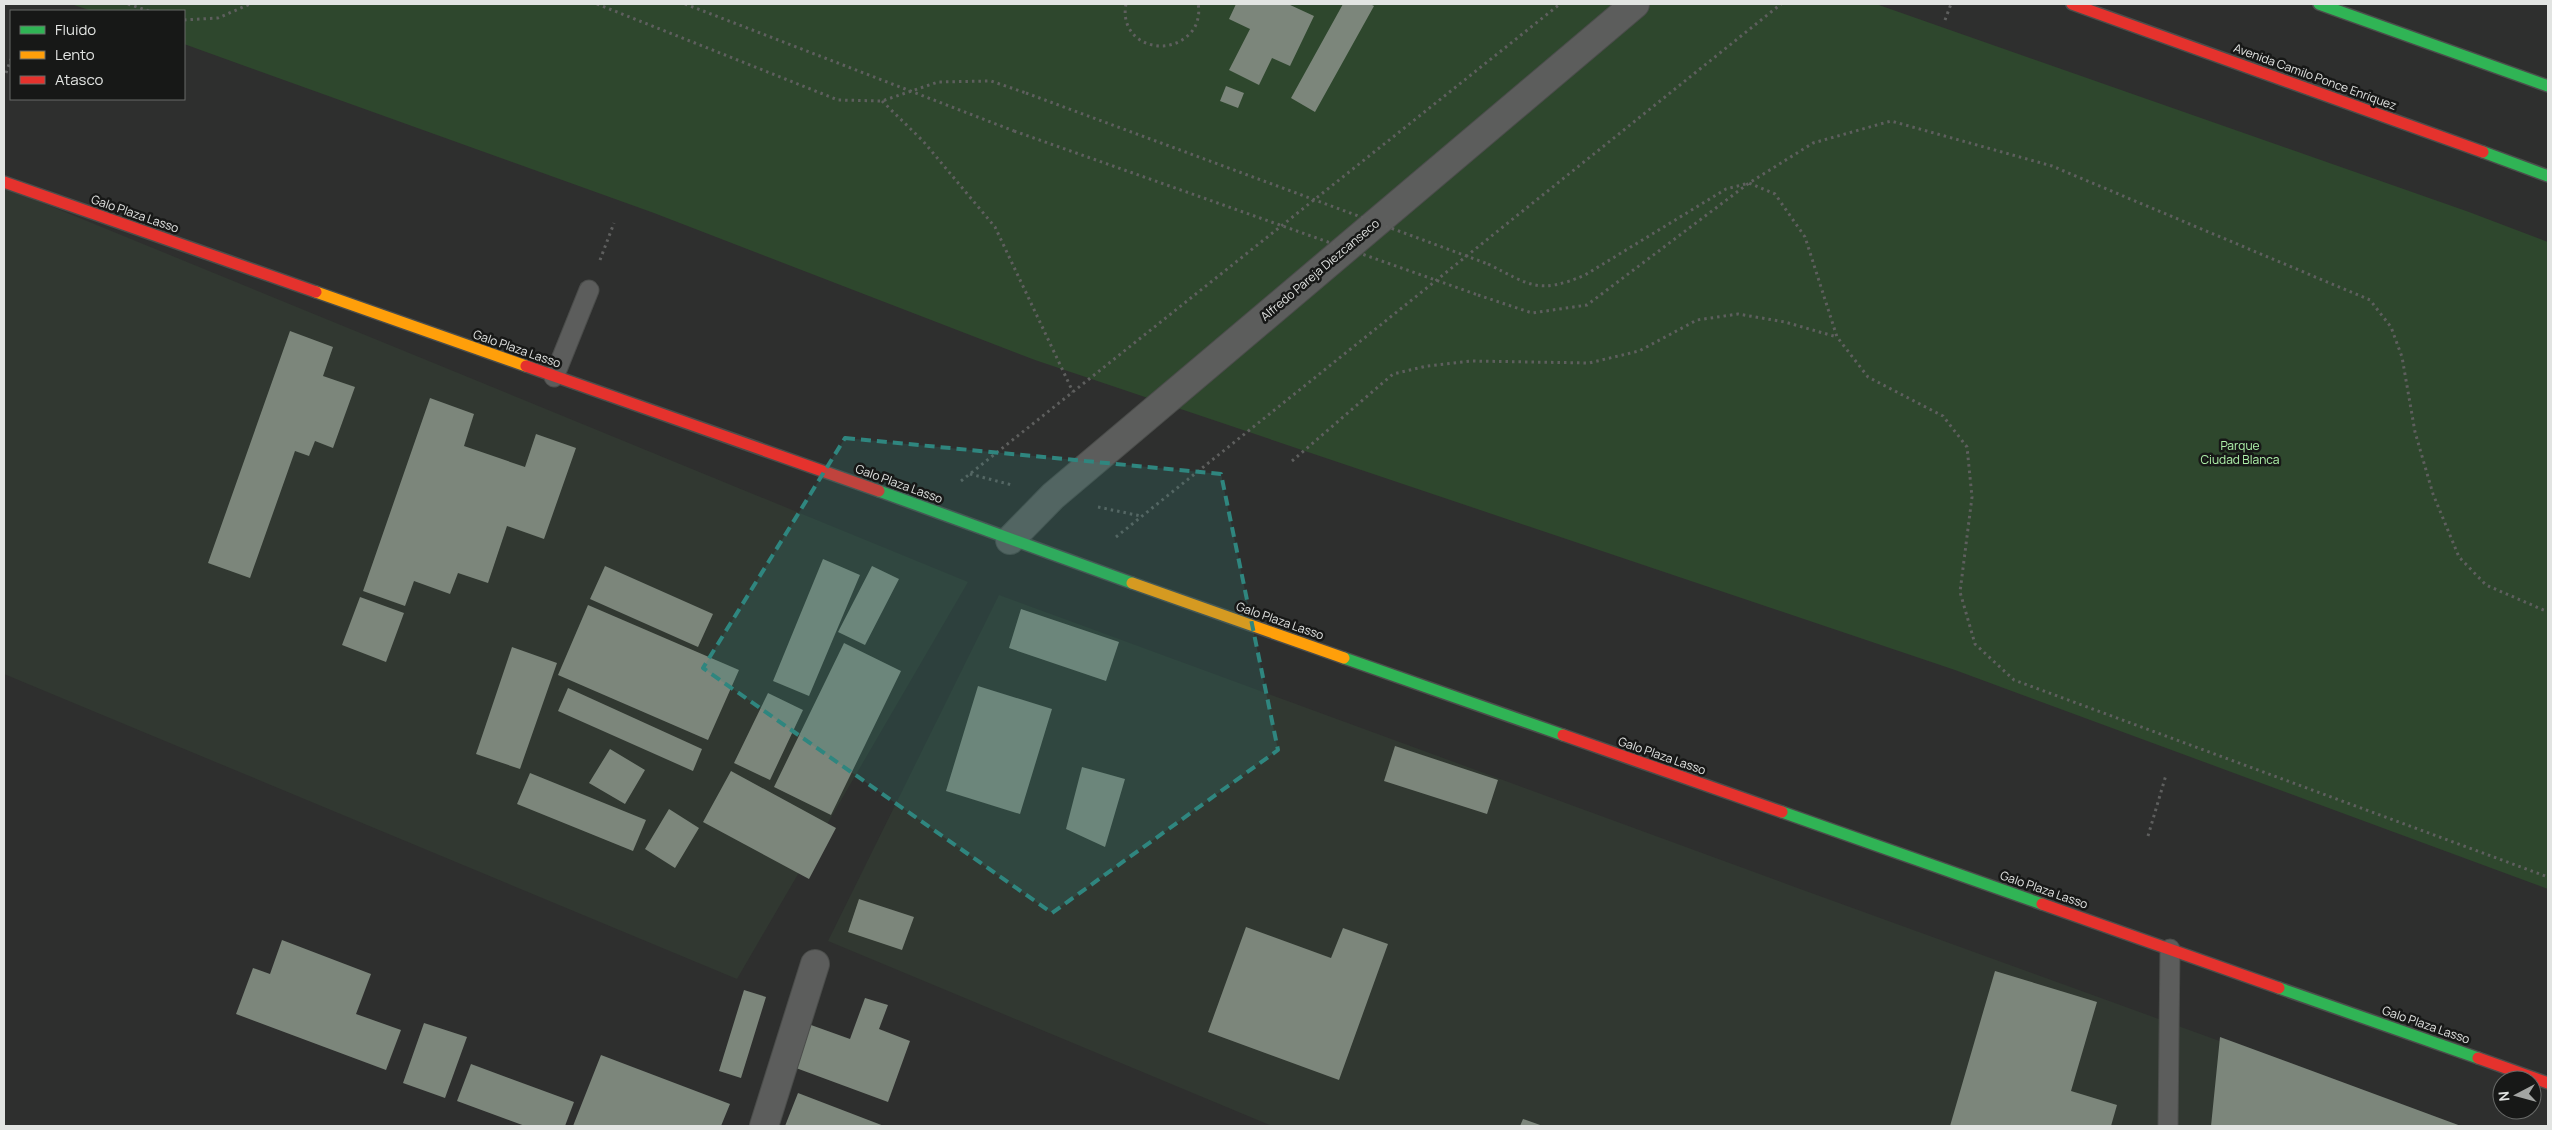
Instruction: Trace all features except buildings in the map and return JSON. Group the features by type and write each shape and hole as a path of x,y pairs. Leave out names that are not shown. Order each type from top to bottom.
{"street":[{"name":"Alfredo Pareja Diezcanseco","path":"1010,540 1053,496 1635,4"},
{"name":"Avenida Camilo Ponce Enriquez","path":"2072,4 2548,176"},
{"path":"2319,4 2548,86"},
{"name":"Galo Plaza Lasso","path":"4,182 928,508 1080,565 2548,1083"},
{"path":"764,1126 815,964"}],"lane":[{"path":"554,376 589,290"},
{"path":"2168,1126 2170,950"}],"path":[{"path":"128,4 146,10"},
{"path":"185,20 218,18 250,4"},
{"path":"597,4 838,100 882,101 938,82 991,81 1488,264 1531,286 1559,286 1585,275 1726,189 1750,182 1776,194 1805,237 1837,337 1868,377 1943,416 1967,447 1972,497 1960,592 1976,644 2014,680 2548,877"},
{"path":"685,4 1014,131 1532,314 1587,306 1750,182 1813,143 1891,121 2052,166 2370,300 2391,327 2402,356 2416,432 2433,494 2459,557 2486,584 2548,612"},
{"path":"1126,4 1124,11 1129,28 1140,40 1155,47 1172,46 1186,38 1196,25 1198,4"},
{"path":"928,508 1560,4"},
{"path":"1080,565 1780,4"},
{"path":"1945,20 1951,4"},
{"path":"6,73 10,62"},
{"path":"882,101 923,141 995,227 1073,392"},
{"path":"589,290 614,223"},
{"path":"1292,461 1393,374 1427,366 1472,361 1589,363 1639,352 1697,320 1738,314 1785,322 1837,337"},
{"path":"2148,836 2166,775"}],"highlighted area":[{"path":"845,438 1221,474 1278,750 1052,913 703,668"}],"shaded area":[{"path":"4,187 968,582 737,979 4,674"},
{"path":"999,595 2454,1126 1272,1126 828,941"}],"green space":[{"name":"Parque Ciudad Blanca","path":"71,4 1876,4 2469,212 2548,242 2548,889 1955,670 1035,360 654,213 185,44 185,10 89,10"}],"traffic: fast":[{"path":"2319,4 2548,86"},
{"path":"2483,152 2548,176"},
{"path":"879,491 1132,583"},
{"path":"1344,658 1563,735"},
{"path":"1782,812 2042,904"},
{"path":"2279,988 2478,1058"}],"traffic: slow":[{"path":"316,292 526,366"},
{"path":"1132,583 1344,658"}],"traffic: jam":[{"path":"2072,4 2483,152"},
{"path":"4,182 316,292"},
{"path":"526,366 879,491"},
{"path":"1563,735 1782,812"},
{"path":"2042,904 2279,988"},
{"path":"2478,1058 2548,1083"}]}
